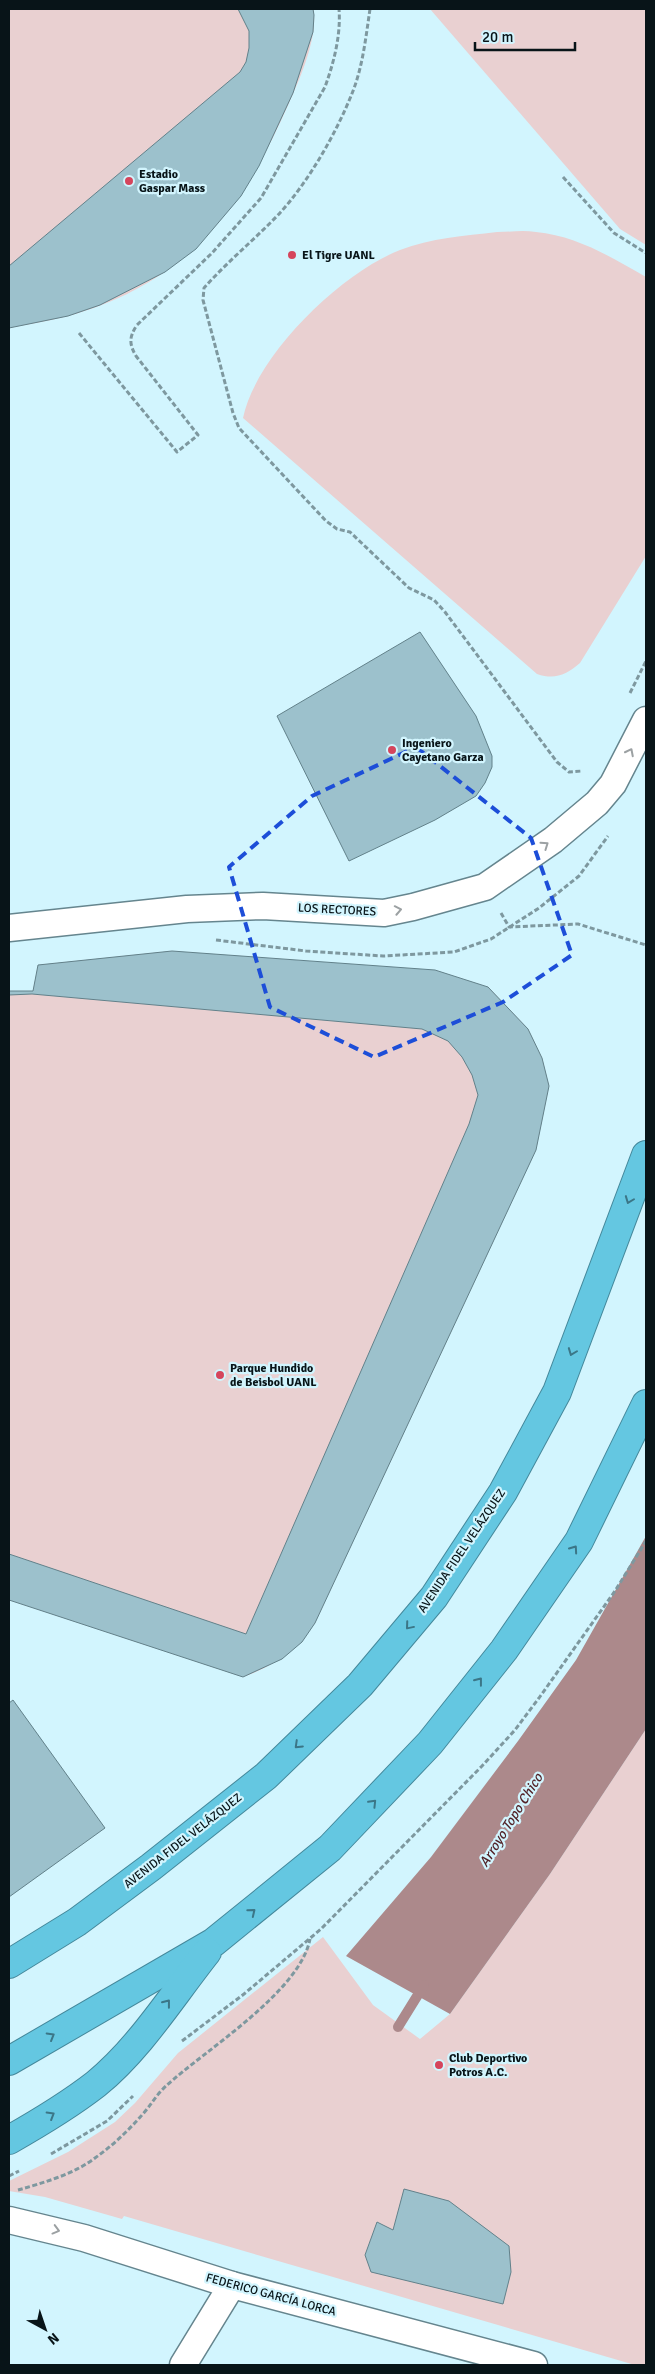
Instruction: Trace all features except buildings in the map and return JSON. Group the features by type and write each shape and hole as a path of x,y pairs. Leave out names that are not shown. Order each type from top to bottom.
{"highway":[{"name":"AVENIDA FIDEL VELÁZQUEZ","path":"9,1964 77,1922 151,1867 266,1776 360,1685 434,1597 503,1492 557,1392 646,1155"},
{"path":"9,2061 214,1942 330,1848 430,1743 504,1650 579,1541 646,1404"},
{"path":"9,2140 56,2112 96,2083 149,2026 214,1942"}],"street":[{"name":"LOS RECTORES","path":"9,928 187,909 263,906 384,913 485,887 553,840 597,803 613,784 646,720"},
{"name":"FEDERICO GARCÍA LORCA","path":"9,2220 84,2238 232,2285 534,2365"},
{"path":"183,2365 232,2285"}],"path":[{"path":"79,333 177,452 198,435 136,356 130,346 131,335 137,325 212,253 261,198 325,87 332,68 339,33 339,9"},
{"path":"370,9 361,64 353,90 324,150 303,183 280,213 204,288 203,300 233,413 239,428 247,438 326,521 337,529 350,532 409,588 434,600 446,612 562,767 569,772 585,770"},
{"path":"563,177 614,233 646,253"},
{"path":"628,697 646,661"},
{"path":"485,887 509,927 578,924 646,945"},
{"path":"178,2044 310,1938 515,1730 610,1598 646,1541"},
{"path":"9,2192 34,2186 94,2160 113,2144 134,2124 165,2086 212,2051 265,2004 298,1964 310,1938"},
{"path":"47,2156 107,2121 135,2093"},
{"path":"9,2176 21,2170"}],"highlighted area":[{"path":"416,747 531,838 572,955 503,1002 374,1057 270,1007 229,867 312,796"}],"shaded area":[{"name":"Estadio Gaspar Mass","path":"9,9 313,9 314,20 311,44 303,70 271,141 252,176 230,209 205,237 177,262 145,284 109,302 68,316 9,328"},
{"path":"430,9 646,9 646,245 620,229"},
{"path":"531,231 566,238 593,248 646,277 646,556 580,663 570,671 555,676 537,674 243,418 251,394 265,368 283,343 304,319 352,277 377,261 412,246 448,238 497,232"},
{"name":"Parque Hundido de Beisbol UANL","path":"172,951 488,987 528,1029 542,1058 549,1086 536,1150 315,1623 308,1633 284,1656 265,1668 243,1677 9,1600 9,991 33,991 38,965"},
{"name":"Club Deportivo Potros A.C.","path":"646,1729 646,2365 635,2365 124,2216 122,2219 45,2197 9,2191 9,2181 68,2152 115,2122 135,2103 178,2053 323,1937 373,2005 420,2039 450,2014 550,1874"}],"water":[{"path":"646,1536 646,1729 550,1874 450,2014 346,1956 431,1857 576,1660"}],"waterway":[{"name":"Arroyo Topo Chico","path":"398,2027 424,1985"}],"place":[{"name":"Estadio Gaspar Mass","path":"129,181"},
{"name":"El Tigre UANL","path":"292,255"},
{"name":"Ingeniero Cayetano Garza","path":"392,750"},
{"name":"Parque Hundido de Beisbol UANL","path":"220,1375"},
{"name":"Club Deportivo Potros A.C.","path":"439,2065"}]}
